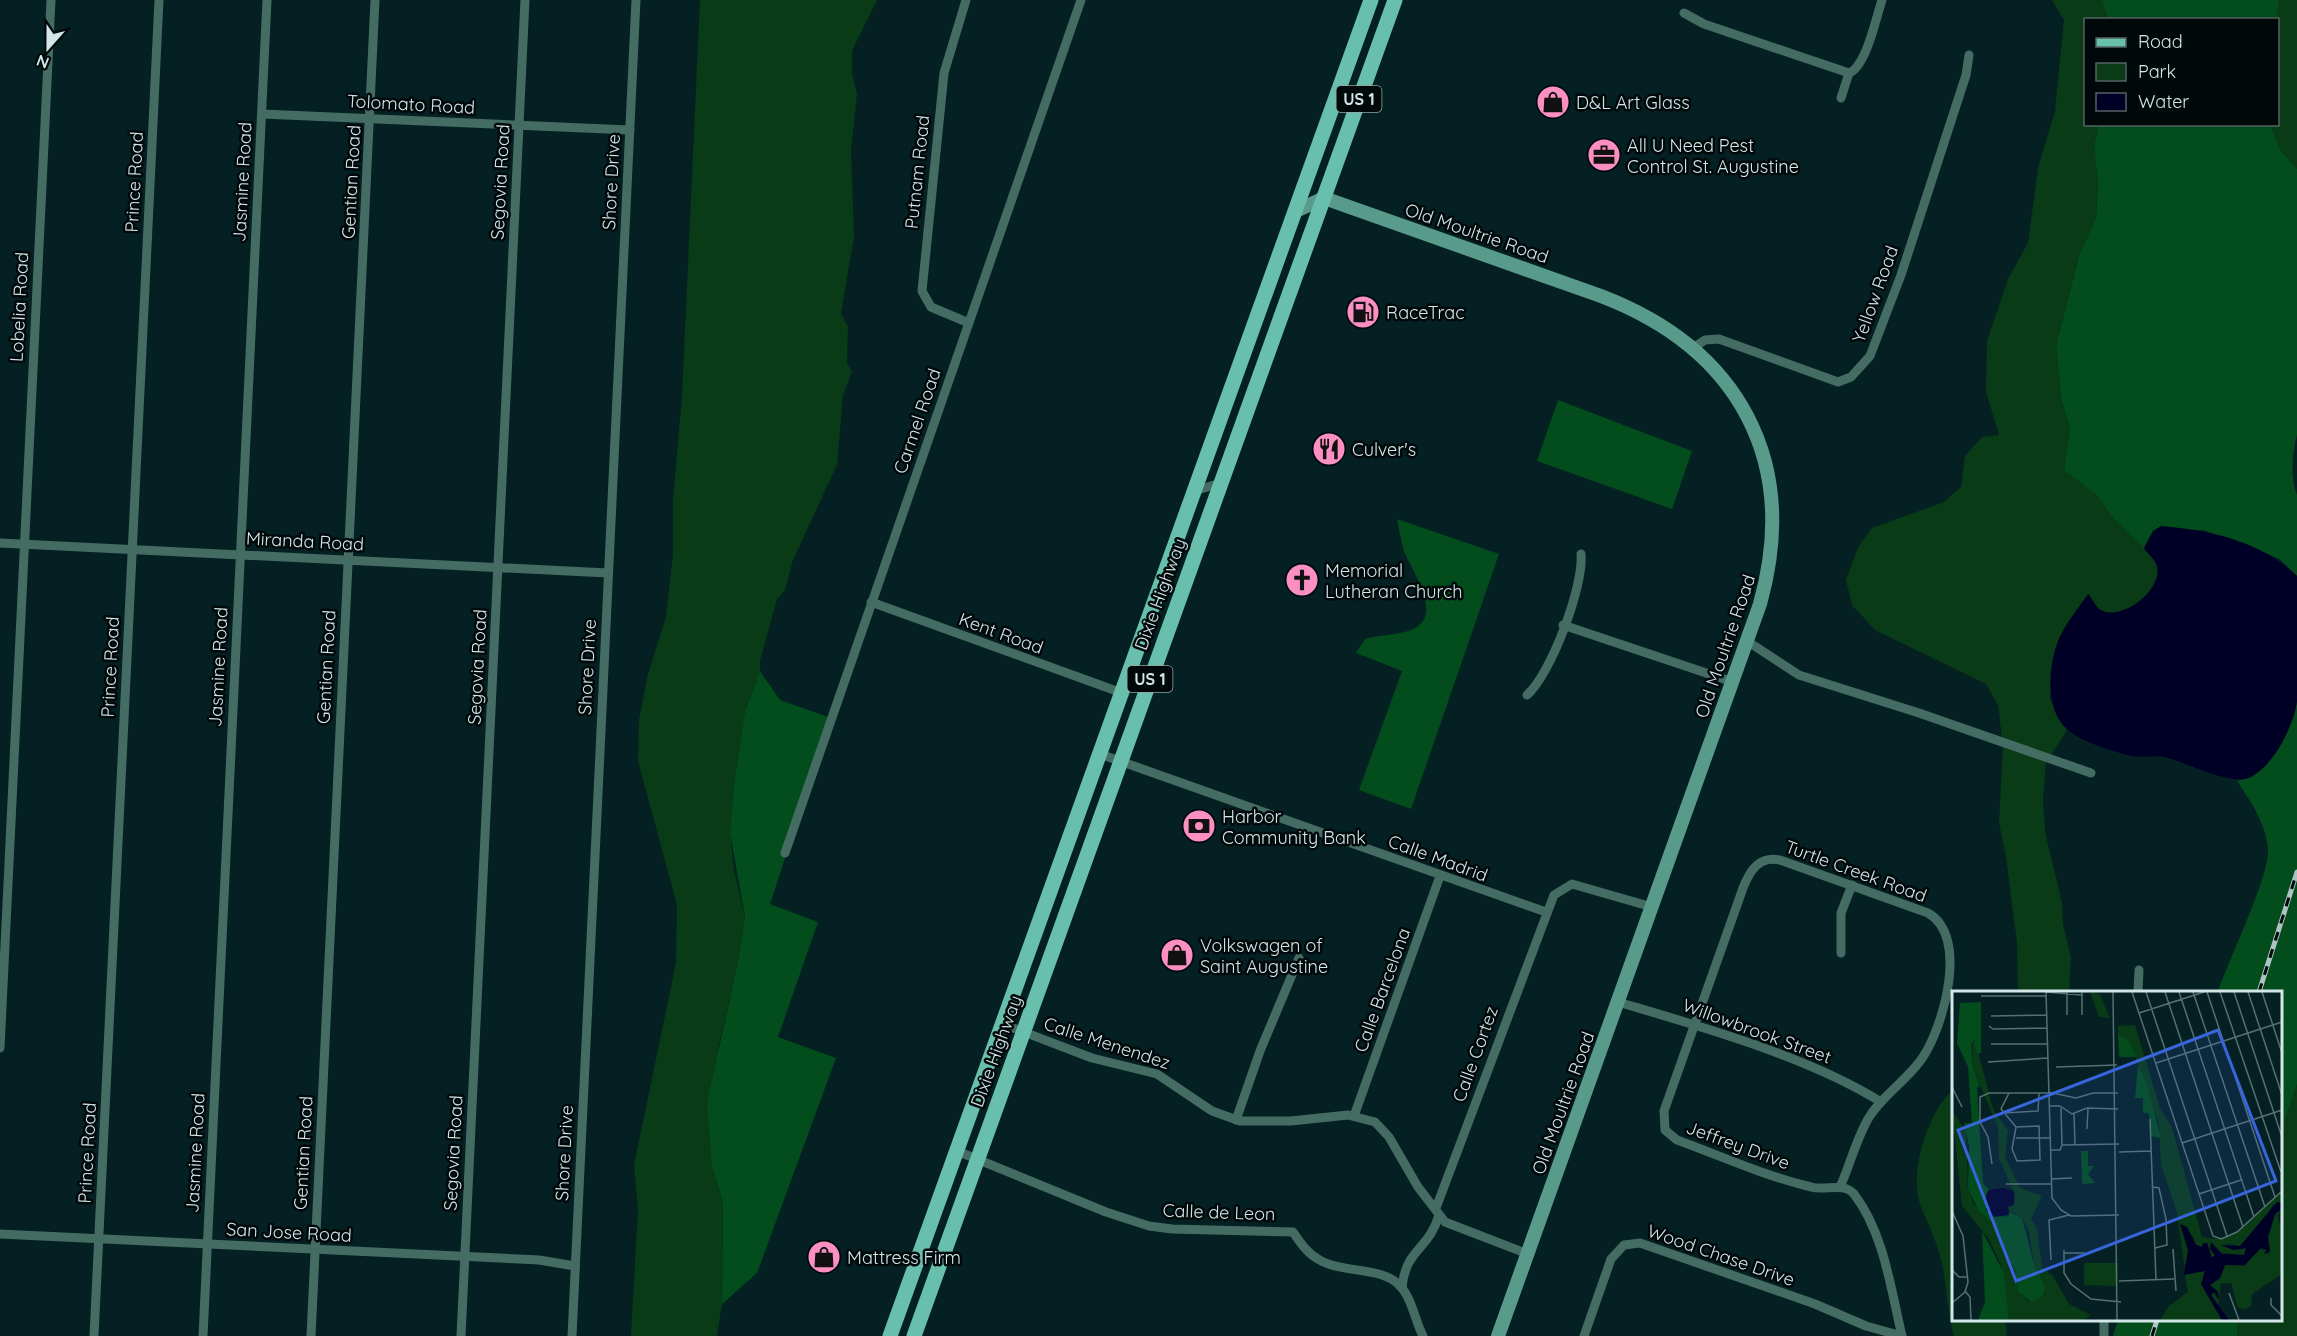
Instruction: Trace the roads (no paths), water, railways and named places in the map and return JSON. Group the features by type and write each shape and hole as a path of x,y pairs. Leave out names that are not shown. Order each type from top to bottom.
{"main road":[{"name":"US 1","path":"891,1336 1371,0"},
{"name":"Dixie Highway","path":"914,1336 1395,0"},
{"path":"1296,211 1324,198"},
{"name":"Old Moultrie Road","path":"1324,198 1623,305 1665,327 1693,348 1723,380 1746,415 1768,477 1773,510 1772,549 1768,574 1747,641 1498,1336"}],"street":[{"name":"Lobelia Road","path":"0,1048 51,0"},
{"name":"Prince Road","path":"94,1336 159,0"},
{"name":"Jasmine Road","path":"203,1336 267,0"},
{"name":"Gentian Road","path":"311,1336 375,0"},
{"name":"Segovia Road","path":"461,1336 525,0"},
{"name":"Shore Drive","path":"572,1336 636,0"},
{"name":"Putnam Road","path":"966,0 944,74 922,291 931,307 969,323"},
{"name":"Carmel Road","path":"785,853 1081,0"},
{"path":"1684,13 1704,24 1849,73 1857,69 1863,58 1882,0"},
{"name":"Yellow Road","path":"1693,348 1705,340 1719,339 1838,382 1851,377 1862,368 1870,356 1901,275 1966,75 1969,55"},
{"path":"1841,98 1849,73"},
{"name":"Tolomato Road","path":"262,114 630,130"},
{"path":"1194,491 1221,483"},
{"name":"Miranda Road","path":"0,543 608,573"},
{"path":"1527,695 1548,668 1581,574 1581,554"},
{"name":"Kent Road","path":"871,602 1122,693"},
{"path":"1563,625 1733,682"},
{"path":"1747,641 1809,678 1919,713 2091,773"},
{"name":"Calle Madrid","path":"1100,754 1546,912"},
{"name":"Turtle Creek Road","path":"1695,1025 1743,888 1754,867 1767,859 1780,860 1852,885 1936,918 1945,929 1950,974 1931,1043 1911,1072 1881,1102 1867,1121 1840,1187"},
{"name":"Calle Barcelona","path":"1354,1116 1440,876"},
{"path":"1546,912 1554,895 1572,884 1652,907"},
{"path":"1840,953 1841,913 1852,885"},
{"name":"Calle Cortez","path":"1438,1211 1546,912"},
{"path":"1236,1120 1260,1051 1299,958"},
{"path":"2138,991 2139,970"},
{"name":"Willowbrook Street","path":"1618,1002 1695,1025 1820,1070 1881,1102"},
{"name":"Calle Menendez","path":"1003,1024 1092,1058 1156,1074 1212,1111 1236,1120 1266,1122 1325,1116 1354,1116 1379,1125 1399,1152 1418,1187 1449,1225 1528,1254"},
{"name":"Jeffrey Drive","path":"1695,1025 1664,1111 1663,1124 1667,1133 1677,1140 1794,1183 1819,1189 1840,1187"},
{"name":"Calle de Leon","path":"957,1151 1106,1212 1149,1226 1172,1229 1293,1232 1306,1250 1324,1263 1391,1278 1402,1287"},
{"path":"1840,1187 1854,1194 1878,1240 1902,1336"},
{"path":"1423,1336 1402,1287 1407,1262 1432,1234 1438,1211"},
{"name":"San Jose Road","path":"0,1234 548,1261 575,1266"},
{"name":"Wood Chase Drive","path":"1584,1336 1611,1259 1624,1245 1640,1243 1815,1304 1866,1326 1902,1336"}],"water":[{"path":"2161,526 2234,539 2267,554 2297,576 2297,701 2295,711 2287,733 2275,754 2260,771 2251,777 2234,779 2222,777 2168,758 2132,756 2104,748 2081,739 2068,730 2055,712 2050,678 2054,654 2063,631 2088,594 2099,609 2118,612 2129,608 2148,593 2158,573 2156,563 2144,548 2153,531"}],"railway":[{"path":"2259,991 2297,872"},
{"path":"2152,1336 2157,1321"}],"place":[{"name":"D&L Art Glass","path":"1553,102"},
{"name":"All U Need Pest Control St. Augustine","path":"1604,155"},
{"name":"RaceTrac","path":"1363,312"},
{"name":"Culver's","path":"1329,449"},
{"name":"Memorial Lutheran Church","path":"1302,580"},
{"name":"Harbor Community Bank","path":"1199,826"},
{"name":"Volkswagen of Saint Augustine","path":"1177,955"},
{"name":"Mattress Firm","path":"824,1257"}]}
